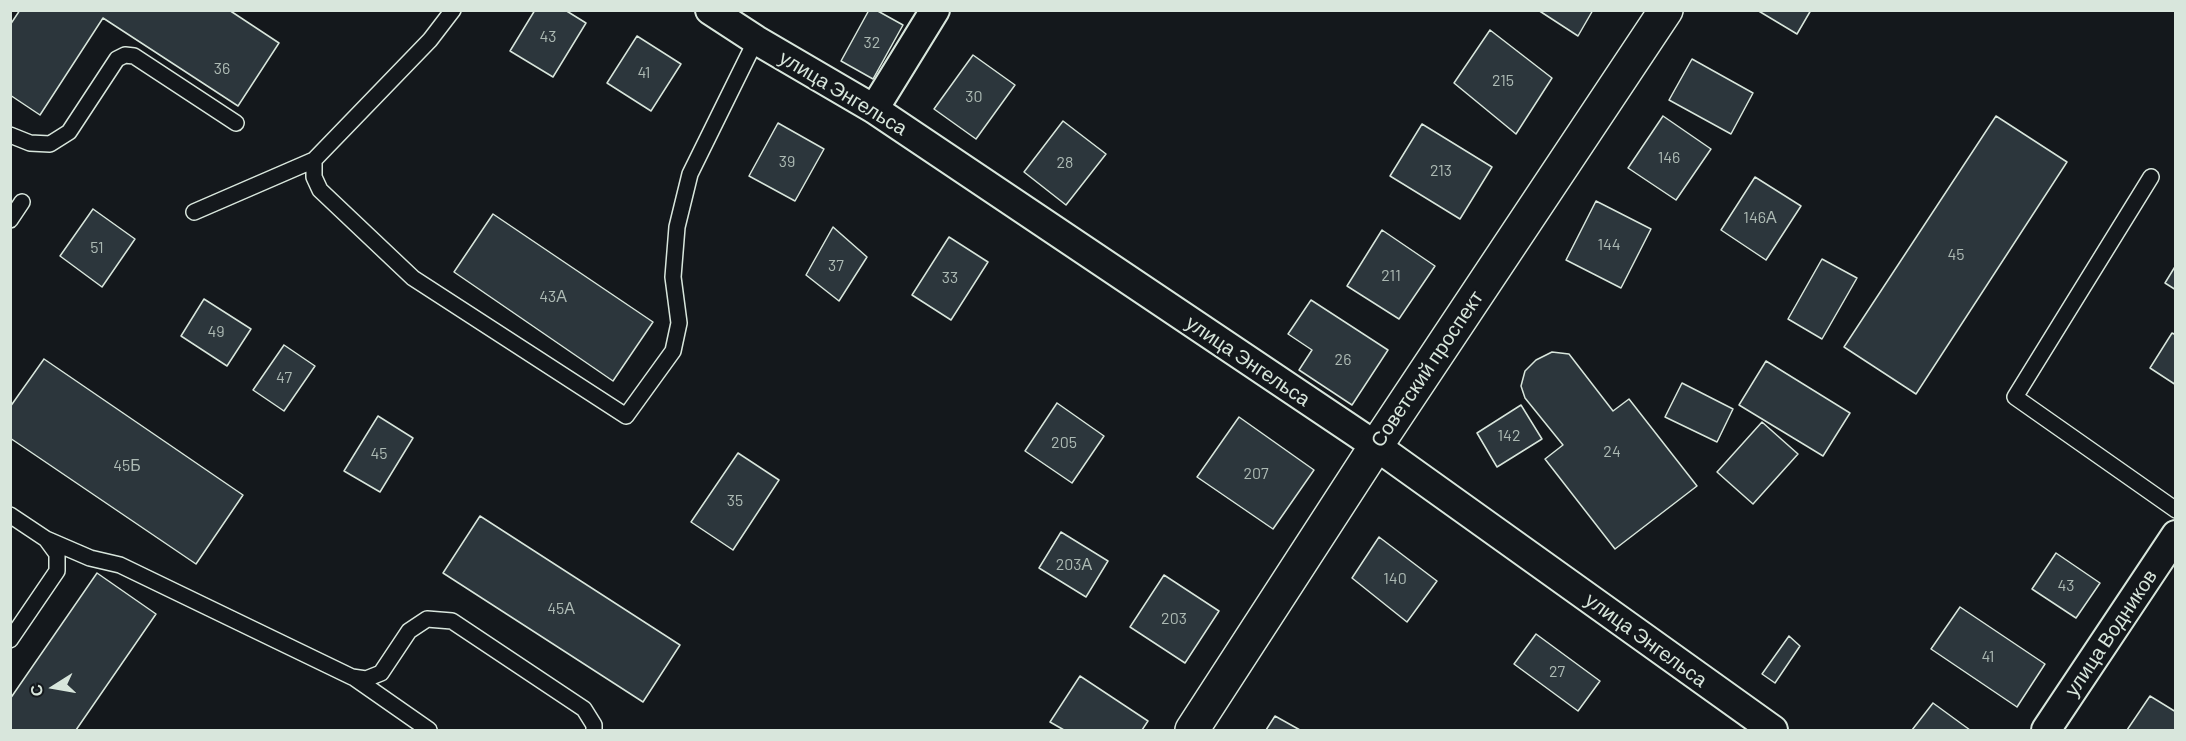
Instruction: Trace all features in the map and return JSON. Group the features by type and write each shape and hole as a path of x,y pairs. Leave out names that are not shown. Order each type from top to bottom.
{"main road":[{"name":"Советский проспект","path":"1192,730 1376,446 1665,10"}],"street":[{"name":"улица Энгельса","path":"711,10 756,40 874,109 1376,446 1773,730"},
{"path":"874,109 935,10"},
{"name":"улица Водников","path":"2046,730 2175,535"}],"lane":[{"path":"194,212 314,160 430,40 453,10"},
{"path":"314,160 314,177 320,190 413,278 626,416 673,351 679,323 674,277 677,227 690,174 756,40"},
{"path":"10,135 30,143 50,144 69,132 117,59 125,55 134,56 236,123"},
{"path":"2151,177 2015,397 2175,510"},
{"path":"10,219 21,202"},
{"path":"10,515 46,539 90,558 120,565 352,677 429,730"},
{"path":"10,640 57,571 57,554 46,539"},
{"path":"352,677 366,679 381,673 409,631 427,619 452,621 584,709 594,725 594,730"}],"building":[{"path":"20,10 229,10 279,43 238,106 103,18 40,115 10,95 10,25"},
{"path":"535,10 565,10 586,23 553,77 510,51"},
{"path":"869,10 876,10 903,25 873,79 841,61"},
{"path":"1538,10 1593,10 1578,36"},
{"path":"1757,10 1811,10 1797,34"},
{"path":"1490,30 1552,78 1516,134 1454,83"},
{"path":"637,36 681,64 651,111 607,83"},
{"path":"973,55 1015,85 976,139 934,109"},
{"path":"1692,59 1753,93 1731,134 1669,100"},
{"path":"1663,116 1711,149 1676,200 1628,168"},
{"path":"1996,116 2067,162 1916,394 1844,347"},
{"path":"1063,121 1106,154 1066,205 1024,172"},
{"path":"778,123 824,149 795,201 749,176"},
{"path":"1422,124 1492,167 1460,219 1390,176"},
{"path":"1755,177 1801,206 1766,260 1721,230"},
{"path":"1596,201 1651,229 1621,288 1566,260"},
{"path":"93,209 135,239 102,287 60,256"},
{"path":"493,214 653,322 613,381 454,272"},
{"path":"833,227 867,257 839,301 806,275"},
{"path":"1382,230 1435,266 1399,319 1347,286"},
{"path":"949,237 988,262 951,320 912,295"},
{"path":"1822,259 1857,278 1822,339 1788,319"},
{"path":"2176,265 2176,290 2165,283"},
{"path":"204,299 251,329 227,366 181,336"},
{"path":"1311,300 1388,350 1352,405 1299,370 1312,350 1288,334"},
{"path":"2172,333 2176,335 2176,385 2150,368"},
{"path":"284,345 315,366 284,411 253,390"},
{"path":"1552,352 1569,354 1613,411 1629,399 1697,486 1615,549 1545,459 1563,445 1525,398 1521,386 1525,371 1536,360"},
{"path":"44,359 243,495 196,564 10,438 10,407"},
{"path":"1766,361 1850,413 1823,456 1739,405"},
{"path":"1682,383 1733,409 1717,442 1665,417"},
{"path":"1057,403 1104,436 1072,483 1025,451"},
{"path":"1521,405 1542,439 1497,467 1477,433"},
{"path":"378,416 413,438 380,492 344,471"},
{"path":"1239,417 1314,470 1273,529 1197,477"},
{"path":"1762,422 1798,454 1753,504 1717,472"},
{"path":"738,453 779,480 733,550 691,522"},
{"path":"480,516 680,645 643,702 443,573"},
{"path":"1061,532 1108,561 1086,597 1039,568"},
{"path":"1379,537 1437,581 1407,622 1352,578"},
{"path":"2056,553 2100,583 2076,618 2032,589"},
{"path":"97,573 156,614 76,730 10,730 10,699"},
{"path":"1164,575 1219,611 1185,663 1130,627"},
{"path":"1960,607 2045,664 2017,707 1931,649"},
{"path":"1536,634 1600,681 1578,711 1514,664"},
{"path":"1789,636 1800,646 1775,683 1762,674"},
{"path":"1080,676 1148,721 1142,730 1064,730 1050,722"},
{"path":"2150,696 2176,712 2176,730 2127,730"},
{"path":"1933,703 1970,730 1912,730"},
{"path":"1275,716 1300,730 1266,730"}]}
